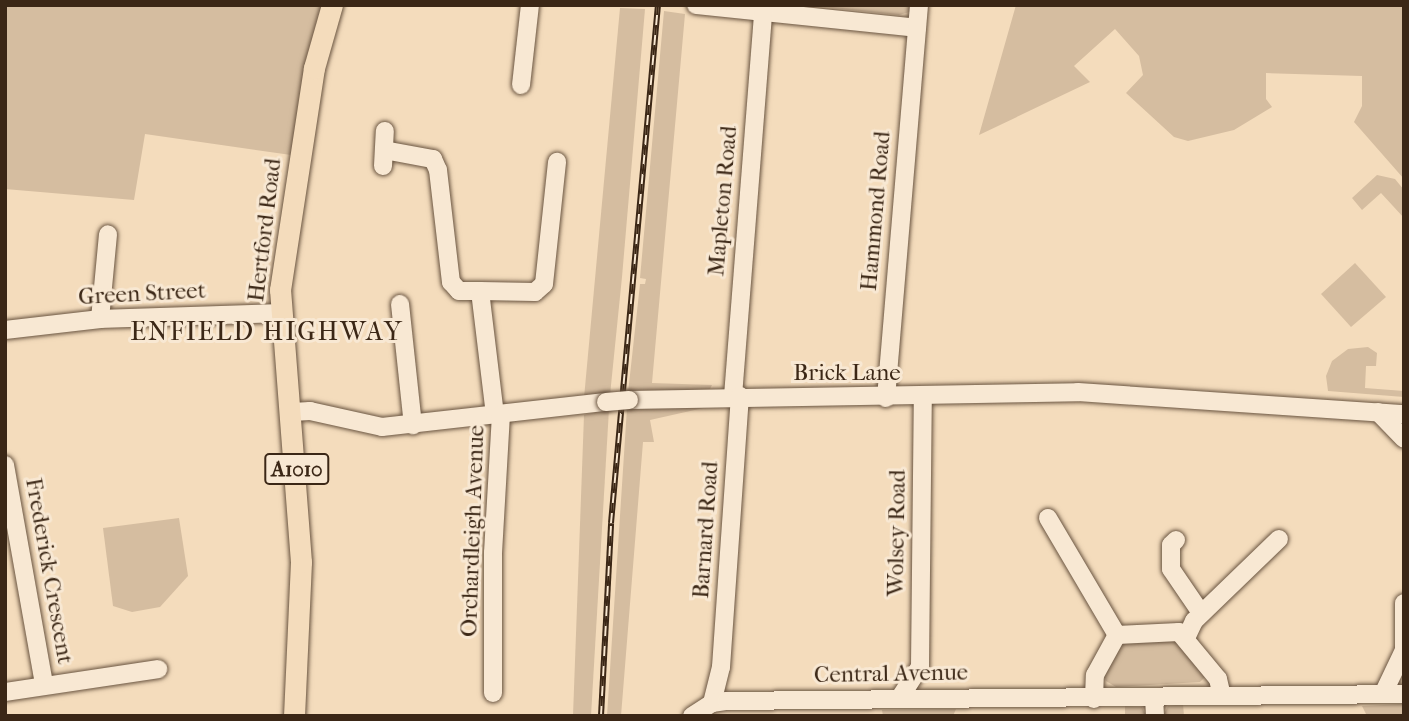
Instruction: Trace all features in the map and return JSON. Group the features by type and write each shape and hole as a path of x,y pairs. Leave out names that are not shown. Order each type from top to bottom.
{"main road":[{"name":"Hertford Road","path":"294,716 301,562 292,412 281,313 285,243 304,125 332,5"}],"street":[{"path":"521,85 530,5"},
{"path":"696,5 764,8 917,28"},
{"name":"Hammond Road","path":"886,398 919,5"},
{"name":"Mapleton Road","path":"737,396 764,8"},
{"path":"385,131 383,158 433,159 438,170 451,282 459,290 535,292 544,284 556,162"},
{"path":"100,319 107,234"},
{"name":"Orchardleigh Avenue","path":"480,291 498,414 493,553 493,693"},
{"path":"400,304 413,425"},
{"name":"Green Street","path":"5,330 100,319 281,313"},
{"name":"Brick Lane","path":"292,412 310,411 370,427 413,425 606,402 737,396 923,398 1077,392 1404,414"},
{"name":"Barnard Road","path":"712,703 721,667 737,396"},
{"name":"Wolsey Road","path":"920,667 923,398"},
{"path":"1378,412 1404,439"},
{"name":"Frederick Crescent","path":"5,465 44,685"},
{"path":"1048,518 1117,635"},
{"path":"1186,636 1201,613 1279,539"},
{"path":"1177,540 1171,545 1171,569 1201,613"},
{"path":"1382,694 1403,654 1404,603"},
{"path":"1117,635 1180,632 1186,636 1218,679 1222,696"},
{"path":"1094,699 1095,675 1117,635"},
{"path":"721,667 742,701"},
{"path":"899,699 920,667 943,698"},
{"path":"5,692 158,669"},
{"name":"Central Avenue","path":"692,716 712,703 742,701 1404,694"},
{"path":"1154,697 1155,716"}],"shaded area":[{"path":"5,5 324,5 291,155 145,134 134,200 5,189"},
{"path":"805,5 915,5 913,11 899,15"},
{"path":"1016,5 1404,5 1404,179 1354,122 1362,106 1362,76 1266,73 1266,99 1272,107 1234,130 1188,141 1174,137 1126,93 1143,75 1139,56 1115,29 1074,66 1090,82 979,135"},
{"path":"620,8 645,9 622,277 610,395 584,398"},
{"path":"664,11 685,14 652,383 712,385 710,389 628,393 640,284 645,284 646,279 640,278"},
{"path":"1377,175 1395,179 1404,190 1404,218 1381,193 1362,210 1352,198"},
{"path":"1355,263 1386,297 1351,327 1321,294"},
{"path":"1368,347 1377,353 1376,366 1366,366 1365,388 1404,391 1404,397 1328,391 1326,376 1332,361 1348,349"},
{"path":"717,405 650,420 654,442 643,442 621,716 607,716 627,408"},
{"path":"609,409 591,716 573,716 584,415"},
{"path":"179,518 188,576 160,607 132,612 113,606 103,528"},
{"path":"1178,637 1205,677 1200,682 1116,687 1106,681 1103,671 1121,640"},
{"path":"1183,704 1184,716 1163,716 1168,706"},
{"path":"1404,704 1404,716 1367,716 1362,706"},
{"path":"1125,706 1142,707 1146,716 1125,716"},
{"path":"956,709 953,716 883,716 882,710"}],"railway":[{"path":"601,716 611,523 658,5"}],"district":[{"name":"ENFIELD HIGHWAY","path":"267,332"}]}
